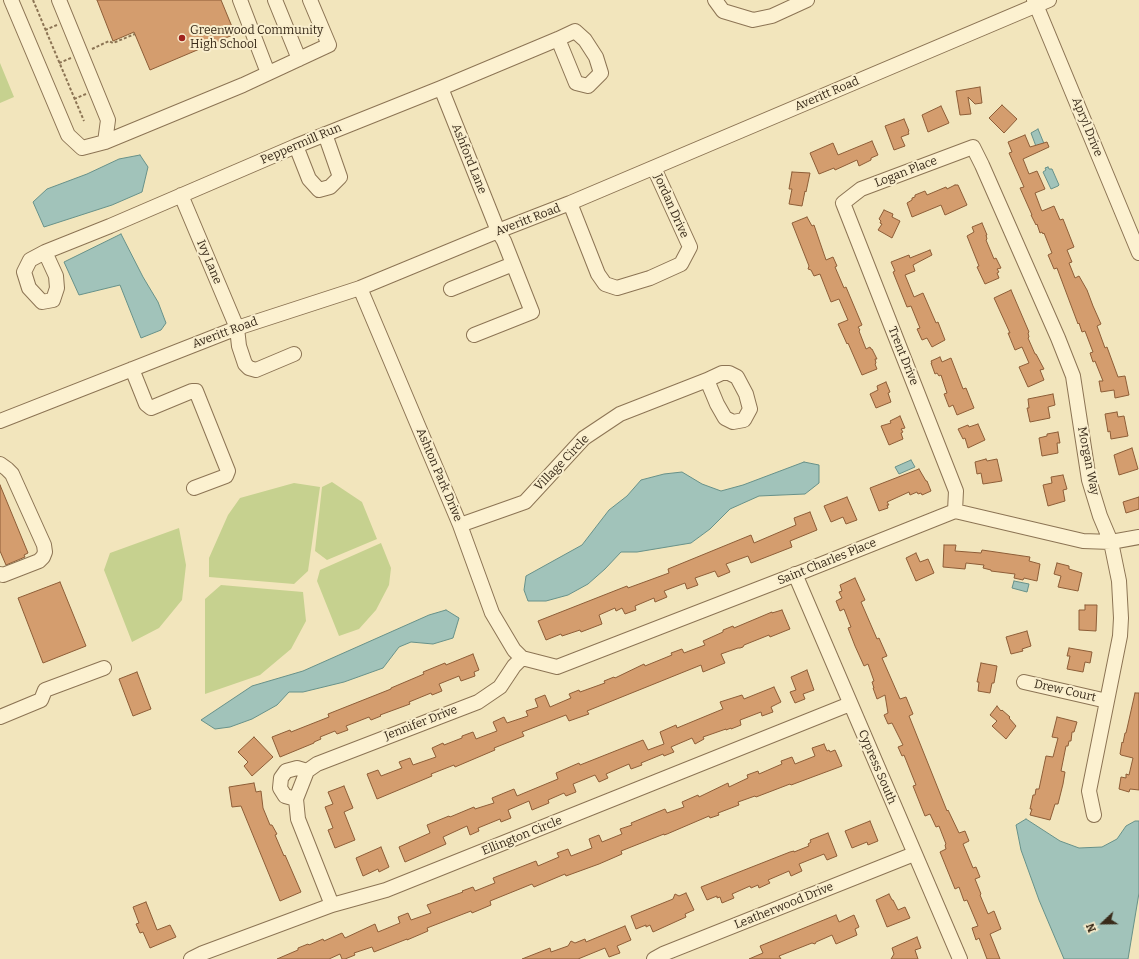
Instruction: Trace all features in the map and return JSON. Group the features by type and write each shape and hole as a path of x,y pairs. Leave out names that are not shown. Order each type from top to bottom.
{"street":[{"path":"11,0 68,135 82,148 105,142 236,88 328,45 310,0"},
{"path":"59,0 108,120 105,142"},
{"path":"240,0 268,73"},
{"path":"275,0 299,59"},
{"path":"715,0 723,11 753,20 772,16 807,0"},
{"name":"Averitt Road","path":"0,421 237,328 360,288 654,168 1040,2"},
{"name":"Apryl Drive","path":"1040,2 1139,253"},
{"name":"Peppermill Run","path":"45,252 558,38"},
{"name":"Ashford Lane","path":"440,88 532,312 474,335"},
{"path":"296,146 309,179 319,190 330,187 340,177 325,134"},
{"name":"Logan Place","path":"843,203 861,189 973,146"},
{"name":"Morgan Way","path":"973,146 1074,376 1089,480 1100,516 1111,542 1120,581 1120,636 1089,791 1094,815"},
{"name":"Jordan Drive","path":"570,203 598,274 605,284 617,288 650,278 681,264 690,246 654,168"},
{"name":"Ivy Lane","path":"181,195 237,328 239,346 245,364 249,368 256,370 294,354"},
{"name":"Trent Drive","path":"843,203 956,490 955,511"},
{"path":"451,288 513,264"},
{"name":"Ashton Park Drive","path":"360,288 460,525 492,613 514,650 522,658"},
{"path":"132,369 146,404 151,408 192,391 196,391 228,471 226,476 194,488"},
{"name":"Village Circle","path":"460,525 525,502 584,438 620,414 707,380"},
{"path":"0,464 12,474 44,545 45,552 39,561 3,575 0,574"},
{"path":"955,511 1083,541 1111,542 1139,537"},
{"name":"Saint Charles Place","path":"522,658 557,667 955,511"},
{"name":"Cypress South","path":"796,574 850,704 960,959"},
{"name":"Jennifer Drive","path":"307,771 317,764 478,702 500,687 514,666 522,658"},
{"path":"0,717 41,700 45,690 104,668"},
{"name":"Drew Court","path":"1024,682 1107,700"},
{"name":"Ellington Circle","path":"191,959 203,953 332,905 386,890 850,704"},
{"path":"296,799 285,796 280,788 281,778 286,771 297,768 307,771 296,799 298,819 332,905"},
{"name":"Leatherwood Drive","path":"654,959 663,954 914,854"}],"path":[{"path":"33,0 84,121"},
{"path":"91,49 110,40 113,43 135,34"}],"green space":[{"path":"0,63 14,97 0,103"},
{"path":"332,482 362,502 377,539 327,560 315,551 322,487"},
{"path":"294,483 320,487 308,571 294,584 209,577 209,558 228,515 240,498"},
{"path":"179,528 186,565 182,600 159,628 132,642 104,570 110,553"},
{"path":"381,543 391,568 389,585 376,610 359,629 339,636 317,581 320,570"},
{"path":"221,585 303,592 306,621 291,649 260,675 205,694 205,599"}],"water":[{"path":"1038,129 1045,146 1037,149 1031,133"},
{"path":"140,155 148,167 142,192 112,205 44,227 33,202 47,189 87,174 119,159"},
{"path":"1048,167 1049,169 1052,169 1059,185 1051,189 1043,172 1046,170 1045,168"},
{"path":"121,234 143,277 158,302 166,323 161,330 141,338 120,285 79,295 64,262"},
{"path":"911,460 915,467 899,474 895,467"},
{"path":"804,462 819,465 819,483 805,494 759,496 730,509 710,529 691,543 637,552 621,552 588,584 568,595 546,601 528,601 524,590 526,576 582,545 609,510 627,496 641,480 664,474 682,472 702,484 721,491 743,485"},
{"path":"1014,581 1029,584 1027,592 1012,588"},
{"path":"446,610 459,618 453,638 433,644 411,642 399,647 383,668 344,682 303,692 289,692 277,705 252,719 230,727 215,729 201,720 252,686 303,671 429,615"},
{"path":"1026,819 1060,841 1079,848 1102,847 1117,839 1126,826 1135,821 1139,821 1139,893 1128,959 1064,959 1039,900 1021,850 1016,825"}],"building":[{"name":"Greenwood Community High School","path":"97,0 221,0 235,34 150,70 134,32 113,41"},
{"path":"980,87 982,103 975,104 968,97 971,114 960,115 956,91"},
{"path":"1002,105 1017,119 1004,133 989,118"},
{"path":"941,106 949,123 928,132 922,115"},
{"path":"904,119 909,134 901,137 905,146 894,150 885,126"},
{"path":"1025,135 1030,147 1047,142 1049,147 1023,159 1029,174 1037,171 1045,189 1035,193 1042,211 1054,206 1060,220 1063,219 1074,247 1067,250 1072,262 1069,263 1075,278 1079,276 1087,290 1101,324 1097,326 1105,348 1107,347 1118,377 1125,376 1129,395 1115,398 1114,390 1101,392 1099,381 1103,381 1095,361 1093,362 1090,353 1093,352 1085,331 1082,332 1079,323 1078,324 1057,268 1054,269 1048,255 1052,253 1044,233 1040,233 1037,224 1036,225 1031,215 1020,188 1024,187 1009,153 1012,152 1008,142"},
{"path":"872,141 878,155 871,158 871,160 859,166 857,160 835,170 834,168 819,174 810,153 833,143 838,155"},
{"path":"792,172 810,173 802,206 789,204 792,189 789,189"},
{"path":"958,185 967,205 945,215 941,205 912,217 907,203 915,197 915,195 925,191 927,195"},
{"path":"884,210 893,214 892,217 900,221 892,238 878,230 882,224 880,223 881,221 879,219"},
{"path":"807,217 812,226 814,225 826,260 833,257 837,266 835,267 844,288 846,287 862,325 858,327 866,349 870,347 877,359 875,359 875,364 877,369 862,375 838,324 848,320 839,299 831,302 820,274 814,276 811,270 808,269 809,266 792,223"},
{"path":"982,223 987,235 986,240 994,259 996,258 1001,268 997,269 999,272 997,273 999,278 985,284 977,267 979,266 967,236 974,232 972,227"},
{"path":"930,250 932,255 913,265 915,271 905,275 914,297 923,293 936,323 938,322 945,340 932,347 927,338 922,340 917,329 920,328 911,306 907,307 893,272 895,271 891,262 909,255 910,258"},
{"path":"1011,290 1029,332 1028,338 1044,369 1040,370 1044,380 1028,387 1019,367 1029,363 1022,347 1015,350 1008,333 1010,333 994,298"},
{"path":"940,357 942,362 951,358 963,389 966,388 974,408 957,415 953,405 949,407 944,394 947,393 941,375 939,376 937,373 935,374 931,363 931,361"},
{"path":"886,382 890,392 888,393 891,402 876,408 870,394 878,390 877,386"},
{"path":"1053,394 1055,405 1048,407 1050,418 1030,422 1027,408 1029,408 1028,399"},
{"path":"1117,412 1118,417 1124,416 1128,436 1111,439 1110,431 1108,432 1105,414"},
{"path":"900,416 905,428 901,429 903,432 901,433 903,439 889,445 881,426 891,423 890,421"},
{"path":"978,424 985,440 968,448 965,438 963,439 958,429 968,425 969,427"},
{"path":"1058,432 1060,443 1057,443 1058,453 1042,456 1039,438 1047,436 1047,434"},
{"path":"1132,448 1138,469 1119,475 1114,455"},
{"path":"986,459 987,461 997,459 1002,481 983,484 981,473 977,474 975,462"},
{"path":"919,469 927,481 931,491 922,495 921,493 918,494 917,492 910,495 909,492 887,502 889,505 887,505 888,508 879,511 870,488"},
{"path":"1063,475 1067,489 1063,490 1065,501 1048,506 1043,485 1052,483 1051,477"},
{"path":"0,485 28,553 24,555 25,557 6,565 0,551"},
{"path":"847,497 857,520 846,524 843,517 831,522 824,506"},
{"path":"1139,497 1139,509 1126,513 1123,502"},
{"path":"810,512 817,530 790,541 792,547 751,563 748,556 726,564 730,572 718,577 715,571 695,578 698,585 687,589 685,583 664,591 667,597 655,602 654,598 635,606 636,610 625,614 622,608 616,611 615,608 599,615 602,624 581,632 580,630 562,636 561,634 546,640 538,621 627,586 628,588 669,573 668,569 751,535 754,543 796,525 794,518"},
{"path":"944,545 956,545 955,551 981,553 982,550 1030,557 1029,561 1040,564 1037,581 1024,578 1023,580 1014,578 1015,574 991,571 983,568 984,565 966,563 965,569 943,567"},
{"path":"916,553 920,562 928,559 934,573 916,581 906,558"},
{"path":"1057,563 1069,566 1069,569 1082,573 1078,591 1058,587 1061,576 1054,574"},
{"path":"855,578 865,600 861,602 877,639 879,638 887,656 882,658 900,699 906,697 913,714 909,716 947,811 948,810 959,833 965,831 969,841 963,844 973,868 976,867 980,877 975,879 981,894 980,895 988,914 994,911 1001,929 990,934 1000,959 987,959 979,938 976,940 972,928 978,926 967,900 964,901 959,887 955,889 940,852 946,849 946,844 939,826 936,827 930,814 925,816 913,786 916,785 904,755 902,756 898,747 903,745 892,723 888,724 884,715 888,713 885,695 877,699 872,682 874,681 868,664 864,666 848,628 851,627 844,609 840,611 836,601 842,598 839,592 842,591 840,585"},
{"path":"60,582 86,646 43,663 18,598"},
{"path":"1085,605 1097,605 1096,631 1079,630 1079,610 1085,610"},
{"path":"782,610 790,629 770,637 769,635 744,645 743,647 721,654 725,663 703,672 701,665 587,711 589,714 569,721 566,715 522,732 524,736 494,748 495,750 455,767 454,765 431,774 432,776 377,799 367,774 378,770 381,776 402,768 399,762 410,758 413,765 436,757 432,748 443,743 444,745 473,732 476,739 497,731 493,722 504,717 507,723 528,716 526,711 538,707 535,699 545,695 550,707 571,698 569,694 579,690 580,692 605,683 604,681 614,677 615,678 644,664 645,666 672,655 671,653 682,649 684,653 705,645 703,641 723,632 723,630 733,626 734,628 772,612"},
{"path":"1027,631 1031,646 1022,649 1023,651 1011,654 1006,637"},
{"path":"1069,648 1092,652 1090,663 1085,662 1083,672 1067,669 1070,656 1067,656"},
{"path":"473,654 479,670 474,672 475,676 461,681 459,676 439,684 442,691 432,695 431,693 409,702 410,704 380,715 381,716 371,720 369,717 346,726 348,730 337,734 335,731 320,737 321,739 314,743 280,757 272,737 290,730 291,732 329,717 328,714 391,689 424,674 423,672 445,663 446,665"},
{"path":"981,663 997,666 994,683 992,683 990,693 978,691 979,682 977,682"},
{"path":"807,670 814,690 803,694 805,699 795,703 790,692 796,690 791,677"},
{"path":"137,672 151,709 133,716 119,679"},
{"path":"774,687 781,702 771,707 773,712 762,716 761,712 740,720 741,725 703,737 704,739 695,744 692,738 671,747 674,752 664,756 663,754 631,769 629,764 606,774 608,778 599,782 595,775 573,784 576,792 566,796 564,793 548,800 549,803 532,810 529,801 508,810 511,818 501,822 500,819 478,828 479,831 470,835 467,826 443,837 446,844 405,862 399,847 430,833 427,825 474,807 475,809 494,803 492,798 514,789 517,796 558,779 556,773 643,740 648,750 664,744 660,732 676,725 677,728 723,709 720,702 742,695 744,699"},
{"path":"1135,693 1139,693 1139,790 1130,789 1129,792 1119,789 1121,777 1126,778 1126,774 1129,775 1133,758 1120,754"},
{"path":"997,706 1001,711 1002,710 1010,717 1009,718 1016,726 1006,739 992,726 997,721 990,715"},
{"path":"1057,717 1077,722 1074,732 1072,732 1071,741 1069,741 1068,746 1066,746 1061,771 1065,772 1063,784 1058,804 1055,804 1050,820 1030,815 1032,809 1030,809 1033,795 1035,795 1036,789 1039,789 1046,756 1053,757 1058,738 1052,737"},
{"path":"254,737 273,757 252,776 244,766 248,762 238,752"},
{"path":"824,744 827,751 829,750 830,752 835,750 842,766 791,785 790,784 738,802 739,805 718,813 719,815 710,818 709,816 667,834 621,851 622,854 599,864 566,876 565,874 534,887 532,884 490,901 491,905 472,913 471,911 427,928 428,931 407,940 374,952 372,947 354,953 355,955 345,959 342,959 340,954 329,959 277,959 308,944 309,945 323,939 324,941 342,933 345,938 375,924 378,932 400,923 398,917 408,913 411,920 431,913 427,905 473,887 475,891 495,883 493,878 536,861 538,866 559,857 557,853 568,849 571,856 592,848 589,839 599,835 602,842 622,834 620,829 632,825 631,823 665,809 667,813 684,807 682,802 698,795 699,797 728,783 729,787 748,778 747,775 758,771 759,774 782,764 781,761 792,757 795,764 815,756 812,748"},
{"path":"254,783 256,792 261,791 263,808 270,825 272,825 277,834 275,835 301,892 280,901 241,806 232,807 229,787"},
{"path":"344,786 353,808 344,812 355,840 335,848 328,830 333,828 325,807 333,804 328,792"},
{"path":"870,821 878,841 868,845 867,842 852,848 845,831"},
{"path":"828,833 837,856 827,860 824,854 799,864 802,871 791,876 789,871 768,880 770,883 759,888 758,885 751,888 750,886 732,894 734,898 722,903 720,897 717,898 717,896 707,900 701,887 809,846 808,844 811,842 810,840"},
{"path":"381,847 389,867 379,872 378,869 363,876 356,858"},
{"path":"686,893 694,910 685,914 686,917 653,932 650,925 636,929 631,916 673,899 675,894 679,896"},
{"path":"889,894 898,910 905,907 910,918 887,927 876,900"},
{"path":"146,902 157,930 170,925 176,937 150,948 143,932 140,933 136,924 139,923 133,907"},
{"path":"836,915 839,922 854,915 859,927 855,929 857,935 836,944 832,935 816,942 815,944 812,943 779,956 781,959 749,959 763,953 760,946"},
{"path":"625,926 631,940 617,946 620,953 609,957 605,948 578,959 522,959 550,948 551,952 568,946 571,941 575,943 585,939 586,942"},
{"path":"917,937 921,948 915,950 918,959 891,959 894,954 892,948"}],"place":[{"name":"Greenwood Community High School","path":"182,38"}]}
